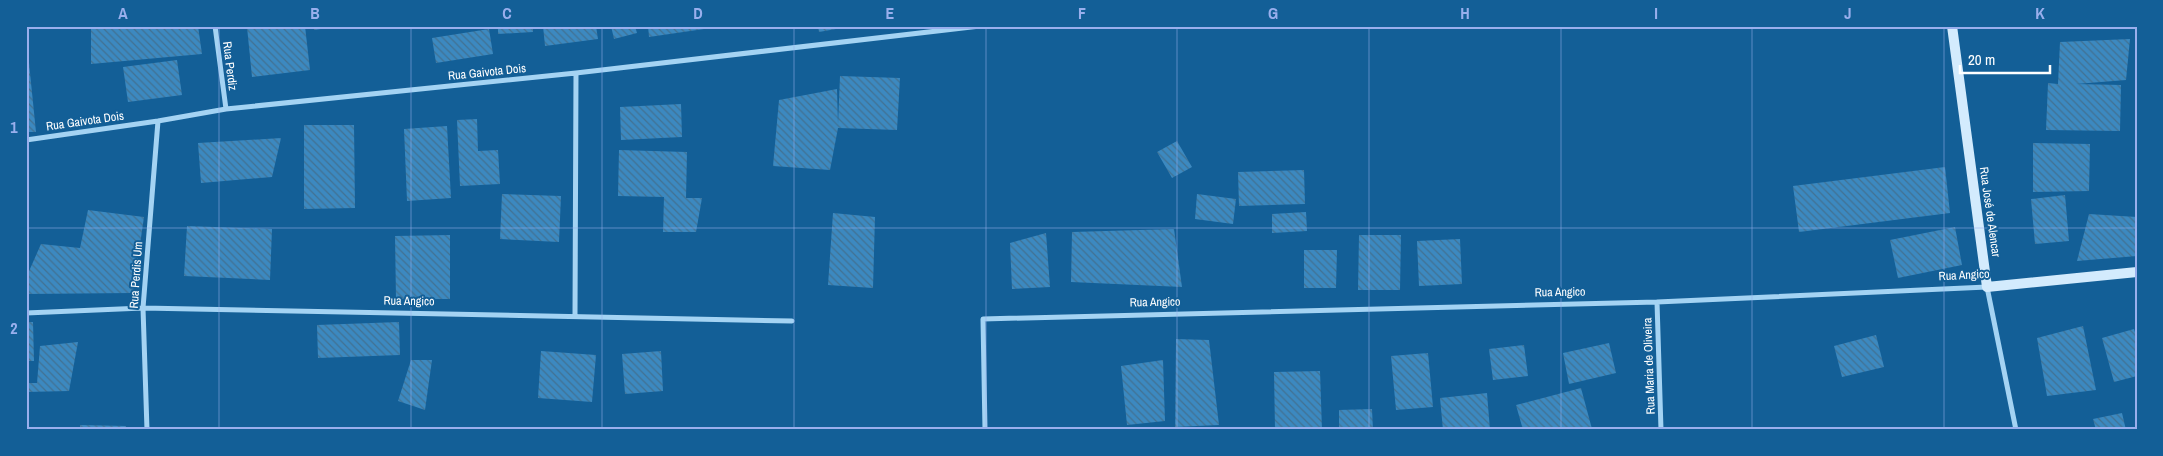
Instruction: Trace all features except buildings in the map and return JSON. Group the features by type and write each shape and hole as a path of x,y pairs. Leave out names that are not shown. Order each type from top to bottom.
{"street":[{"name":"Rua Perdiz","path":"215,26 226,109"},
{"name":"Rua Gaivota Dois","path":"26,140 226,109 576,73 980,26"},
{"name":"Rua José de Alencar","path":"1952,26 1988,287 2016,430"},
{"path":"575,316 576,73"},
{"name":"Rua Perdis Um","path":"147,430 143,308 158,121"},
{"name":"Rua Angico","path":"985,430 983,319 1657,302 1988,287 2137,272"},
{"name":"Rua Maria de Oliveira","path":"1657,302 1661,430"},
{"name":"Rua Angico","path":"26,313 143,308 792,321"}]}
